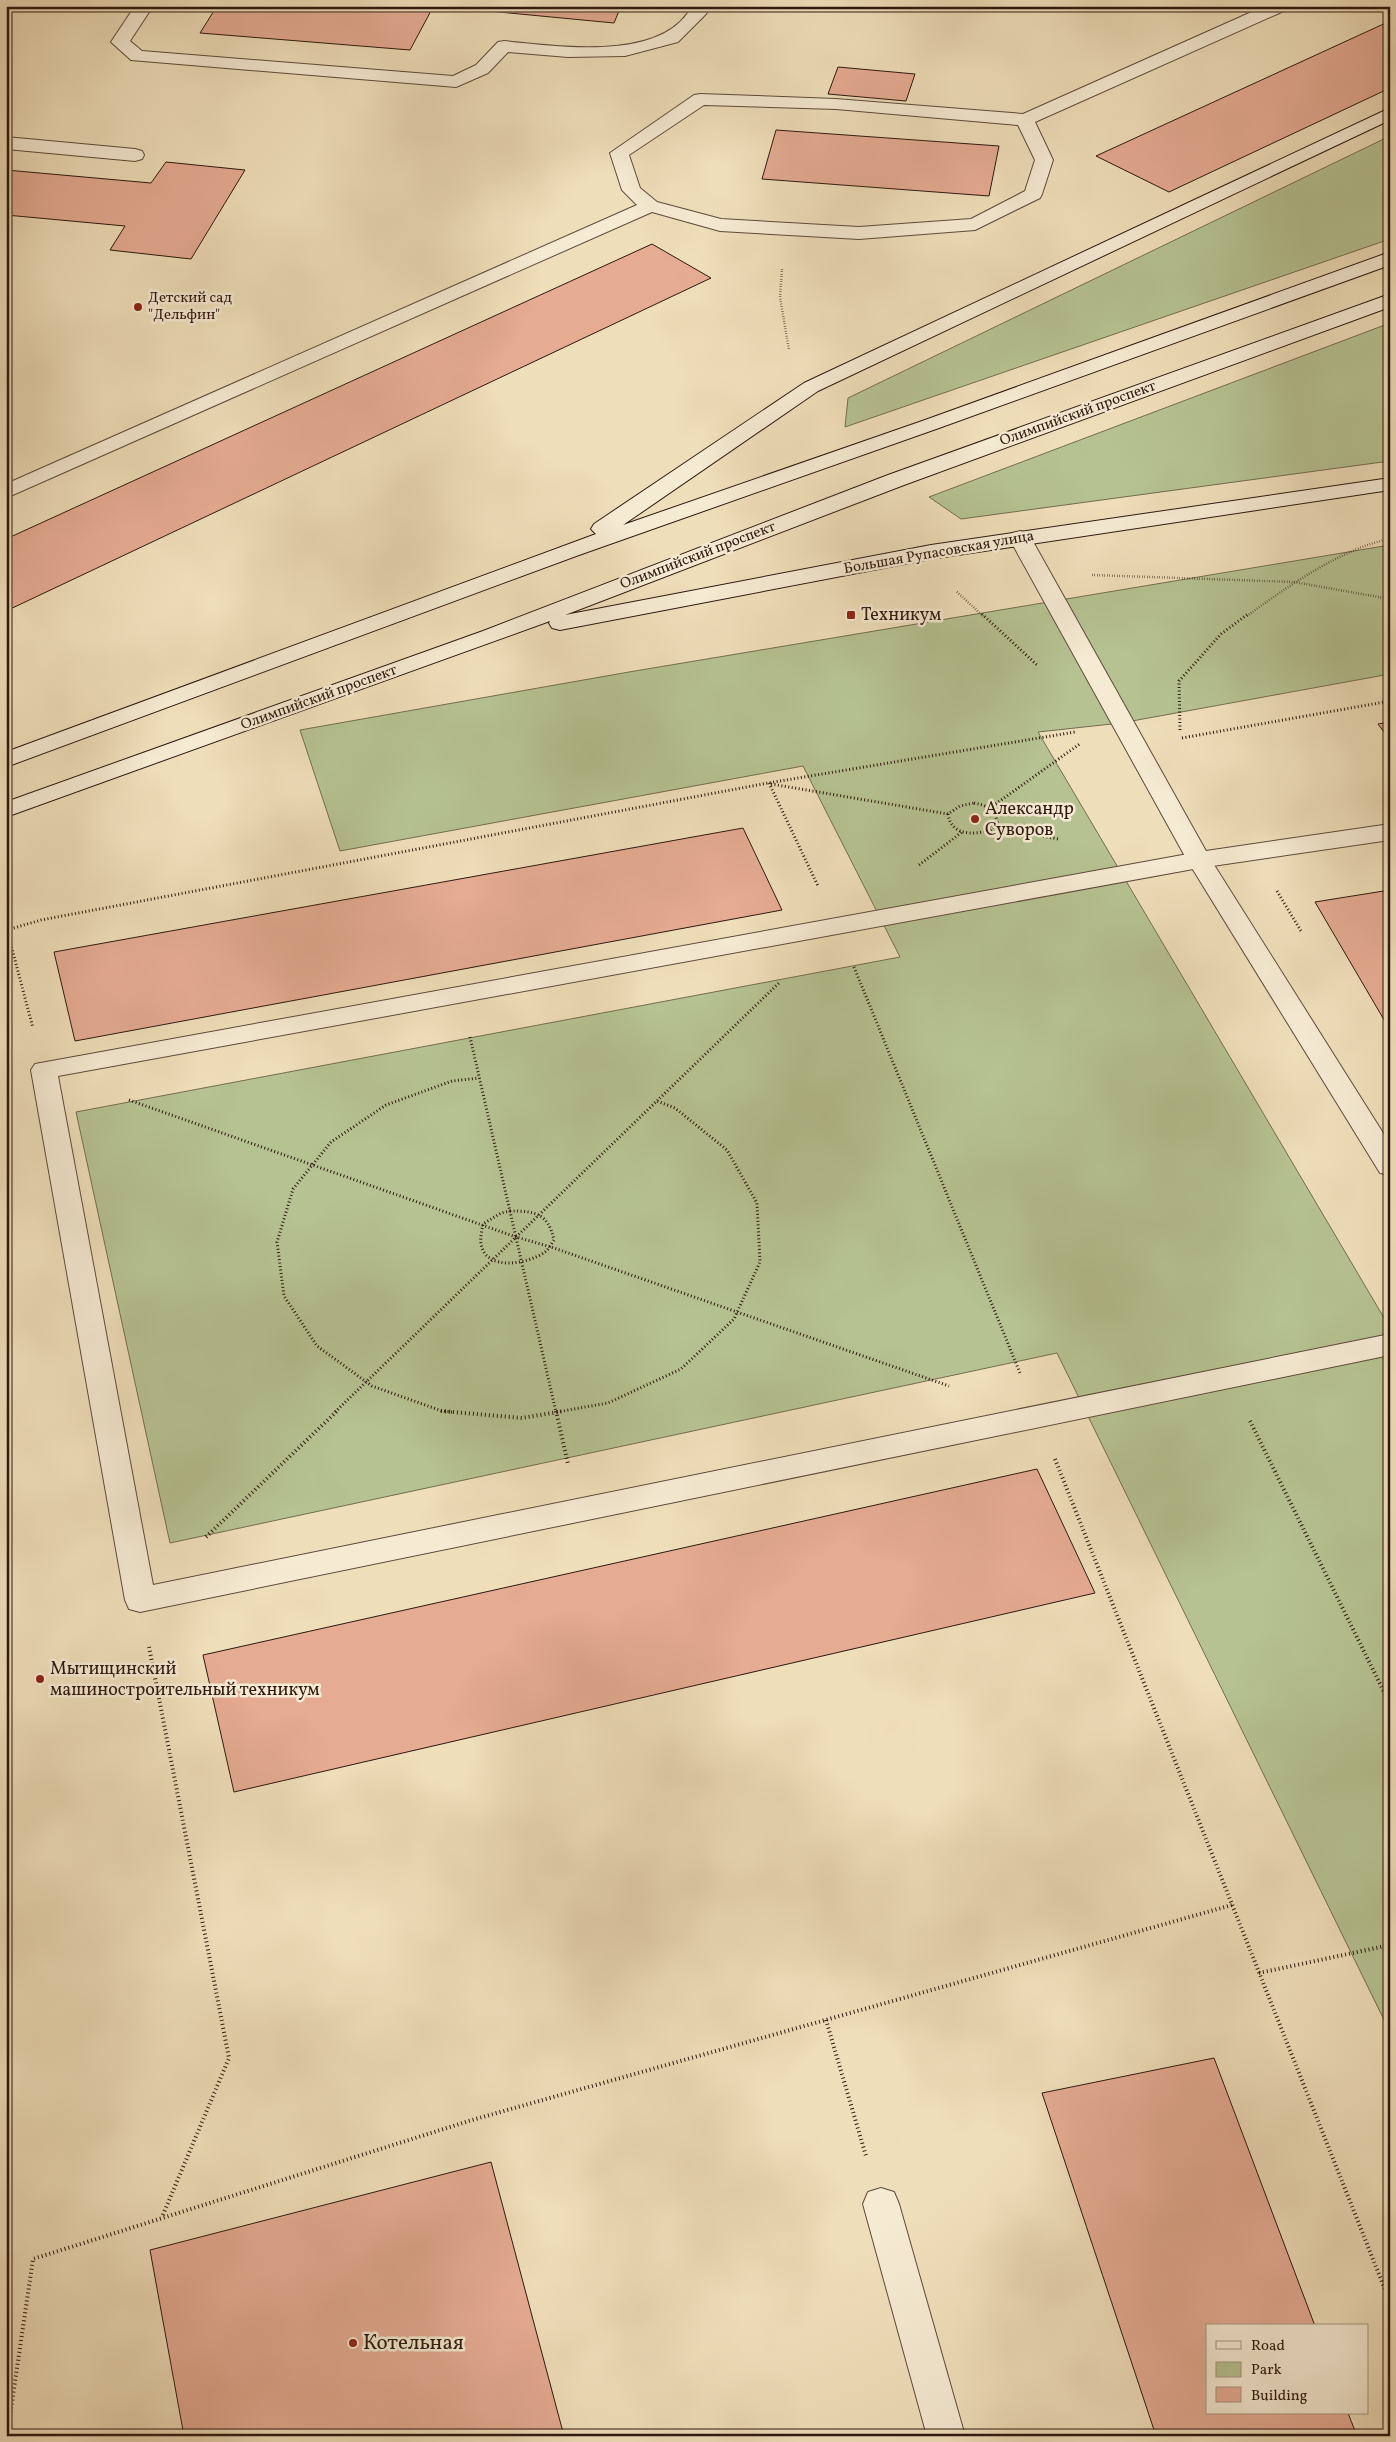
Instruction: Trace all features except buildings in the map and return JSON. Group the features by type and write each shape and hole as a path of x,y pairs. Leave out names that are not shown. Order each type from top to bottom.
{"main road":[{"path":"144,6 120,42 137,56 456,82 482,69 504,46 568,52 625,51 672,38 700,10 701,6"},
{"path":"1025,120 1044,160 1033,194 975,224 859,233 720,225 650,206 632,190 619,153 700,99 836,104 1025,120 1280,6"},
{"path":"571,550 811,387 1390,113"},
{"path":"6,143 135,154"},
{"path":"6,492 650,206"},
{"path":"6,760 571,550 932,424 1390,258"},
{"name":"Олимпийский проспект","path":"6,810 492,636 896,480 1390,300"},
{"name":"Большая Рупасовская улица","path":"492,636 930,552 1390,484"},
{"path":"1020,538 1112,725 1199,860 1390,1166"},
{"path":"1390,832 1199,860 44,1070 140,1600 1038,1418 1390,1344"},
{"path":"881,2204 946,2436"}],"path":[{"path":"785,229 780,297 790,350"},
{"path":"1390,539 1372,542 1294,582 1221,634 1179,681 1180,738 1390,701"},
{"path":"1087,575 1294,582 1390,599"},
{"path":"44,1070 7,930 41,920 768,783 1112,725"},
{"path":"990,808 1112,725"},
{"path":"768,783 948,814 958,806 974,803 990,808 997,817 995,827 977,834 955,829 948,820 948,814"},
{"path":"768,783 838,926 1038,1418 1390,2302"},
{"path":"204,1539 838,926"},
{"path":"579,1511 556,1412 510,1211 479,1078 452,1081 386,1105 331,1142 293,1189 277,1242 284,1296 317,1346 366,1382 442,1411 522,1418 556,1412 608,1403 681,1369 734,1320 760,1262 757,1203 727,1150 676,1108 657,1101"},
{"path":"127,1099 516,1237 550,1247 954,1388"},
{"path":"526,1211 539,1214 552,1228 554,1236 550,1247 538,1259 522,1263 504,1263 493,1259 479,1244 479,1235 483,1224 500,1213 526,1211"},
{"path":"1228,1378 1390,1704"},
{"path":"140,1600 229,2058 162,2218"},
{"path":"7,2436 33,2259 472,2120 1232,1905"},
{"path":"1259,1974 1390,1945"},
{"path":"826,2020 881,2204"}],"green space":[{"path":"1390,136 1390,239 845,427 848,398"},
{"path":"1390,323 1390,461 961,519 929,497"},
{"path":"1390,545 1390,674 1121,723 1038,732 1390,1328 1390,2032 1057,1353 170,1543 76,1112 900,957 803,766 340,851 300,730 629,672"}],"place":[{"name":"Детский сад \"Дельфин\"","path":"138,307"},
{"name":"Техникум","path":"851,615"},
{"name":"Александр Суворов","path":"975,819"},
{"name":"Мытищинский машиностроительный техникум","path":"40,1679"},
{"name":"Котельная","path":"353,2343"}]}
